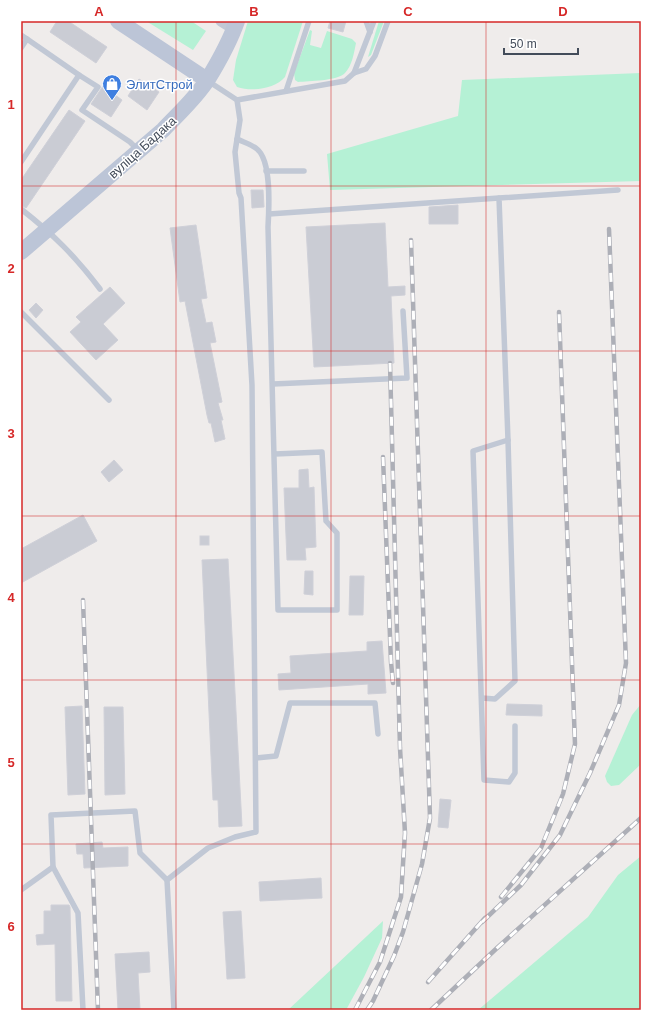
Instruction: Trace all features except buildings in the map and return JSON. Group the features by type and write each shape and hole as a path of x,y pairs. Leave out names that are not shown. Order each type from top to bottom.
{"main road":[{"path":"118,21 207,80"},
{"name":"вуліца Бадака","path":"21,252 163,130 183,109 207,80 231,24"}],"lane":[{"path":"286,91 309,21"},
{"path":"366,21 370,33"},
{"path":"354,73 374,21"},
{"path":"207,80 237,100 345,81 354,73 366,69 375,56 388,21"},
{"path":"21,35 78,75 98,87 82,110 130,142 139,151"},
{"path":"21,48 27,39"},
{"path":"21,162 78,75"},
{"path":"167,880 208,848 235,837 256,832 252,385 241,198 239,193 235,152 240,120 237,100"},
{"path":"237,139 258,149 263,158 269,192 274,454 278,610 337,610 338,533 326,522 322,452 274,454"},
{"path":"266,171 304,171"},
{"path":"269,214 618,190"},
{"path":"482,698 495,699 515,681 499,198"},
{"path":"21,209 47,230 82,266 100,289"},
{"path":"273,384 407,378 403,311"},
{"path":"21,312 109,400"},
{"path":"508,440 473,451 484,780 509,782 515,773 515,726"},
{"path":"256,758 276,756 290,703 375,702 378,734"},
{"path":"83,1010 78,913 53,867 51,815 136,811 140,853 167,880 174,1010"},
{"path":"21,890 53,867"}],"green space":[{"path":"146,21 191,21 206,31 193,50"},
{"path":"248,21 303,21 285,77 281,81 269,87 249,89 237,87 233,80 236,60"},
{"path":"379,21 384,21 371,55 368,57"},
{"path":"310,30 312,31 310,45 321,48 327,31 352,39 356,43 351,63 345,73 341,76 323,80 298,82 295,80 294,73"},
{"path":"641,73 641,181 330,190 327,154 458,116 462,80"},
{"path":"641,704 641,764 619,785 611,786 607,782 605,776 632,715"},
{"path":"641,856 641,1010 478,1010 588,917 618,875"},
{"path":"383,921 382,938 364,977 346,1010 288,1010"}],"railway":[{"path":"482,922 521,885 560,835 590,773 619,705 626,663 609,229"},
{"path":"367,1010 373,1001 394,956 403,932 422,864 430,818 411,240"},
{"path":"501,897 541,848 563,794 575,744 559,312"},
{"path":"355,1010 380,962 401,897 405,833 400,748 390,363"},
{"path":"383,457 393,683"},
{"path":"83,600 98,1010"},
{"path":"431,1010 497,948 641,818"},
{"path":"428,982 485,918"}],"place":[{"name":"ЭлитСтрой","path":"112,101"}]}
